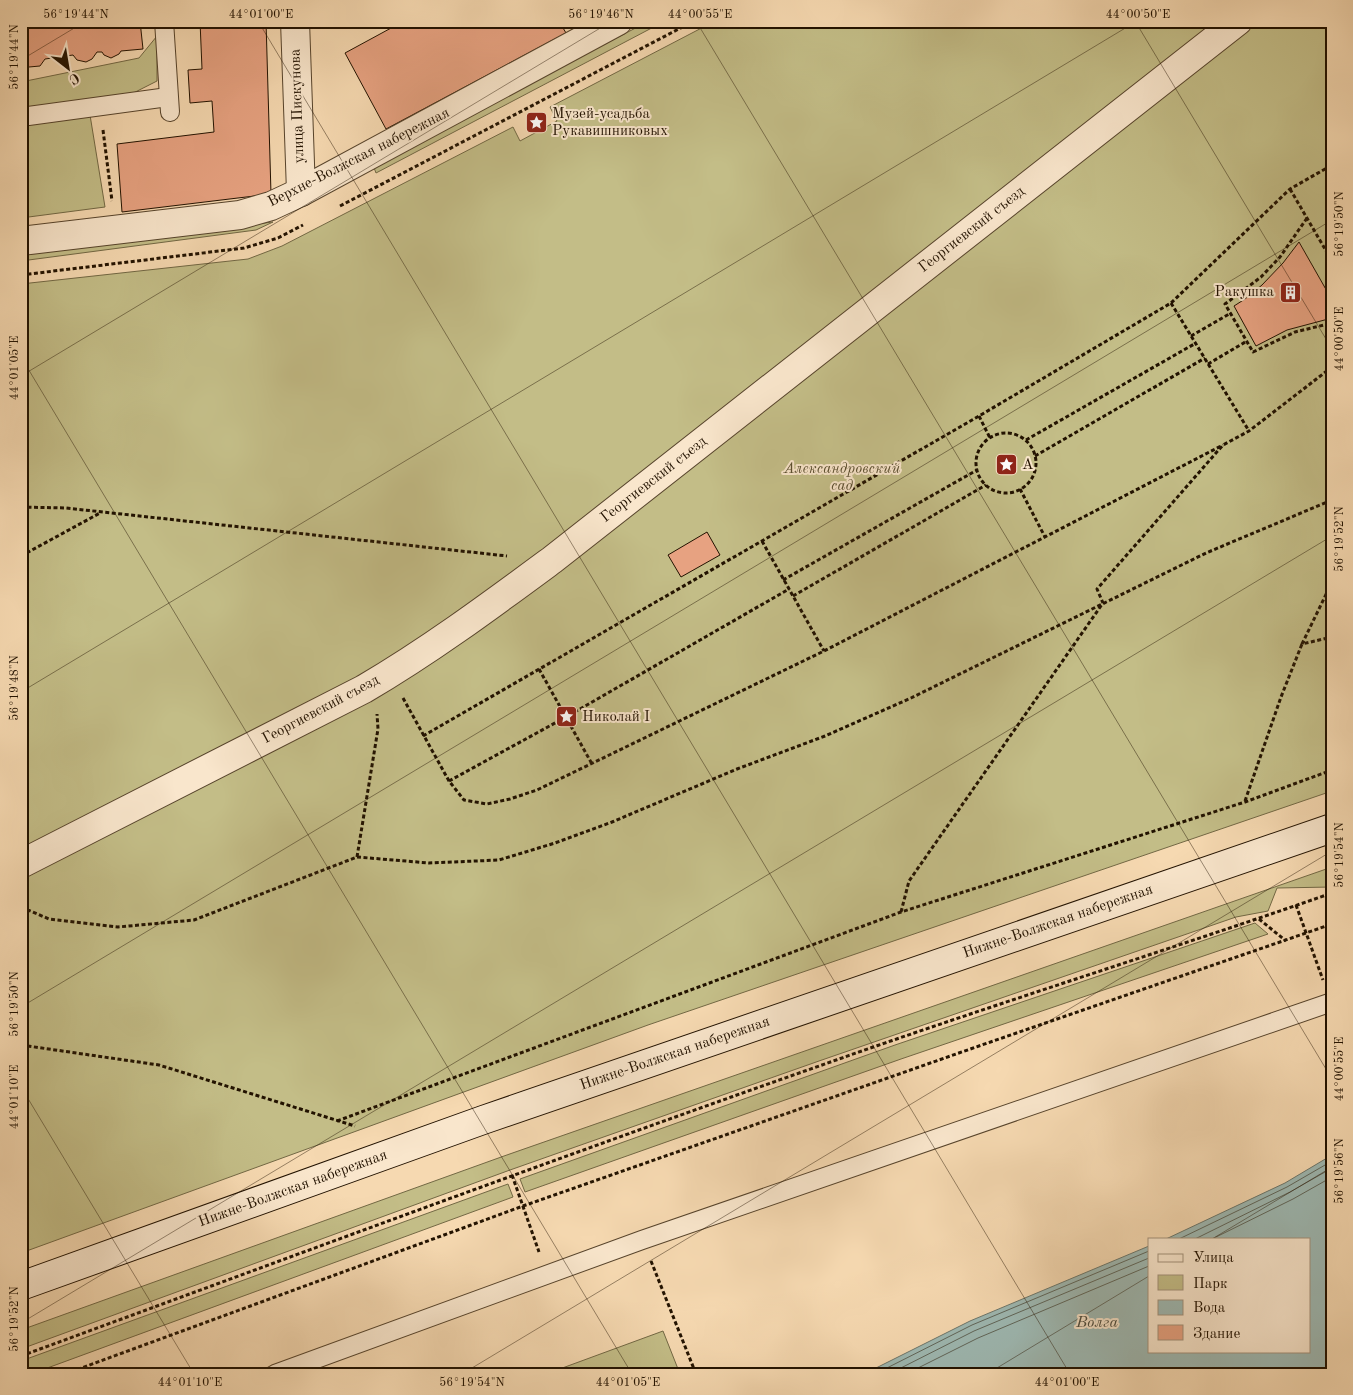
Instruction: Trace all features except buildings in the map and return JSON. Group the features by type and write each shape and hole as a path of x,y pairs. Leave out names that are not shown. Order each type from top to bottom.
{"street":[{"name":"улица Пискунова","path":"295,21 301,192"},
{"name":"Верхне-Волжская набережная","path":"21,241 240,215 271,206 301,192 610,23"},
{"name":"Георгиевский съезд","path":"21,864 364,689 475,616 552,560 1249,24"},
{"name":"Нижне-Волжская набережная","path":"21,1286 492,1117 1332,828"}],"lane":[{"path":"21,117 100,106 169,105 164,21"},
{"path":"275,1374 642,1240 1332,1002"}],"path":[{"path":"1249,24 1284,21"},
{"path":"100,106 112,202"},
{"path":"423,736 1171,304 1290,189 1332,165"},
{"path":"21,168 27,213"},
{"path":"1290,189 1332,262"},
{"path":"1307,218 1280,257 1261,277 1225,304 1253,352 1295,332 1332,323"},
{"path":"1171,304 1249,431"},
{"path":"1191,336 1231,313"},
{"path":"1208,364 1247,341"},
{"path":"1026,440 1196,343"},
{"path":"1035,456 1204,358"},
{"path":"390,673 449,781 464,800 488,804 510,799 537,790 824,651 1223,445 1249,431 1332,367"},
{"path":"979,416 990,438"},
{"path":"1002,433 1012,434 1026,440 1035,456 1035,472 1031,480 1015,492 996,491 986,485 981,479 977,470 976,460 979,451 990,438 1002,433"},
{"path":"1103,603 1097,589 1223,445"},
{"path":"784,580 977,470"},
{"path":"793,596 986,485"},
{"path":"1020,489 1045,537"},
{"path":"21,906 49,919 118,927 194,920 357,857 429,863 499,860 555,843 612,822 737,769 825,736 911,698 1206,553 1332,500"},
{"path":"21,507 66,508 552,560"},
{"path":"21,556 101,512"},
{"path":"762,541 824,651"},
{"path":"1245,802 1281,696 1302,644 1332,582"},
{"path":"449,781 566,717 789,589"},
{"path":"901,912 909,881 1103,603"},
{"path":"1302,644 1332,637"},
{"path":"539,669 592,764"},
{"path":"357,857 378,729 376,713 364,689"},
{"path":"337,1121 901,912 1245,802 1332,770"},
{"path":"21,1356 512,1175 1004,1002 1332,893"},
{"path":"1296,905 1324,983"},
{"path":"1258,918 1286,941"},
{"path":"65,1374 523,1206 1332,924"},
{"path":"21,1044 159,1065 355,1126"},
{"path":"512,1175 540,1253"},
{"path":"648,1253 696,1374"}],"green space":[{"path":"649,21 665,21 376,173 373,165"},
{"name":"Александровский сад","path":"715,21 1332,21 1332,791 648,1025 21,1253 21,284 248,259 282,246 513,127 520,141 557,121 550,107"},
{"path":"157,36 157,81 90,115 105,207 21,218 21,82 139,58"},
{"path":"273,222 256,230 21,261 21,253"},
{"path":"1332,867 1332,887 1277,888 1268,911 1236,917 819,1061 510,1170 21,1349 21,1330 504,1156"},
{"path":"1255,923 1268,934 901,1059 525,1192 520,1179 895,1045"},
{"path":"508,1184 513,1197 31,1374 21,1374 21,1361"},
{"path":"663,1331 680,1374 546,1374"}],"water":[{"name":"Волга","path":"1332,1155 1332,1374 864,1374 970,1321 1148,1246 1148,1352 1310,1352 1310,1238 1168,1238 1285,1183"}],"place":[{"name":"Музей-усадьба Рукавишниковых","path":"536,123"},
{"name":"Ракушка","path":"1290,292"},
{"name":"А","path":"1006,465"},
{"name":"Николай I","path":"566,717"}]}
